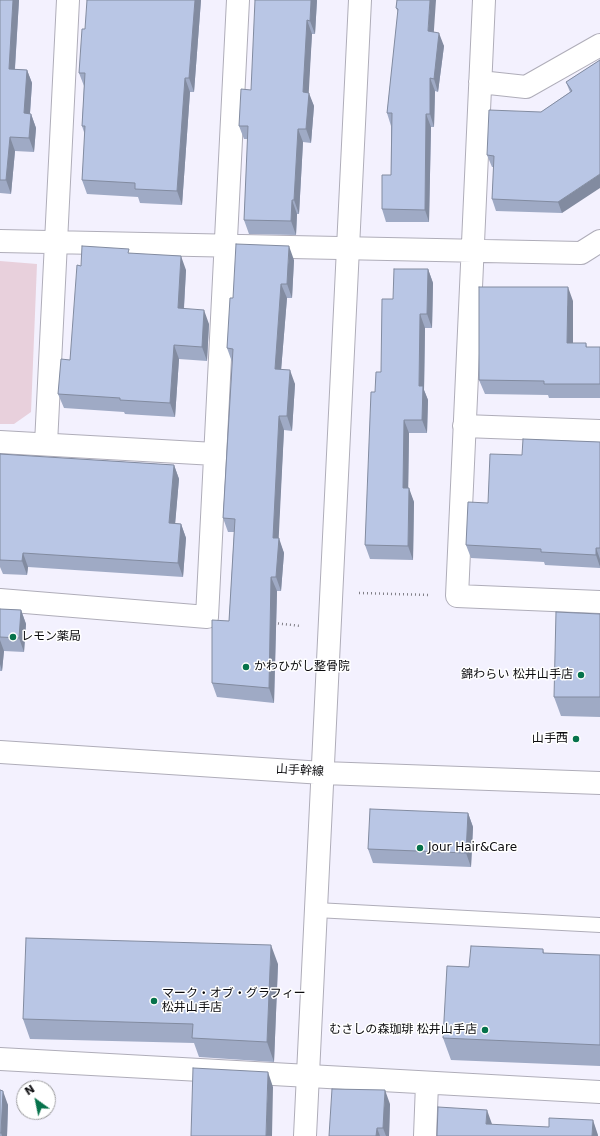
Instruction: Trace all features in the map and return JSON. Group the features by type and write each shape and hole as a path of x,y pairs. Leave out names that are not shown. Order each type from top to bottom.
{"street":[{"path":"46,444 68,0"},
{"path":"0,600 207,617 238,0"},
{"path":"305,1136 360,0"},
{"path":"484,0 457,596 600,602"},
{"path":"480,82 526,88 600,45"},
{"path":"0,241 581,253 600,242"},
{"path":"464,426 600,431"},
{"path":"0,442 215,454"},
{"name":"山手幹線","path":"0,752 323,773 600,783"},
{"path":"0,1059 427,1084 600,1092"},
{"path":"425,1136 427,1084"}],"lane":[{"path":"316,910 600,925"}],"path":[{"path":"331,592 457,596"},
{"path":"268,623 330,628"}],"shaded area":[{"path":"0,261 37,264 31,412 14,424 0,424"}],"building":[{"path":"0,0 13,0 9,69 27,70 24,113 31,114 29,138 10,137 6,180 0,180"},
{"path":"87,0 195,0 189,78 185,78 177,191 135,189 135,183 82,180 85,126 82,126 85,73 79,73 82,29 85,29"},
{"path":"255,0 311,0 310,21 307,20 303,92 309,93 306,129 298,129 294,200 292,200 291,221 244,220 248,126 239,126 241,89 251,90"},
{"path":"397,0 430,0 428,31 439,33 434,79 430,78 430,114 426,114 425,210 382,209 382,175 391,175 392,113 387,113 398,9 396,8"},
{"path":"600,60 600,174 558,202 492,199 494,156 487,155 489,110 541,112 572,91 566,82"},
{"path":"236,244 289,246 287,284 281,284 275,369 290,370 287,416 279,416 273,538 279,538 276,577 271,577 269,688 212,683 212,620 229,621 235,519 223,518 233,349 227,348 230,298 233,298"},
{"path":"82,246 129,249 128,253 181,256 178,308 204,310 202,347 174,345 170,403 58,394 61,359 70,360 77,265 81,266"},
{"path":"394,269 428,269 427,314 420,314 419,386 423,386 422,420 404,420 403,488 409,488 408,546 365,545 371,392 375,392 376,372 381,372 382,299 393,299"},
{"path":"479,287 568,287 567,343 586,343 586,347 600,347 600,384 544,384 544,381 479,380"},
{"path":"523,439 600,442 600,548 596,548 596,555 541,552 541,549 466,545 468,502 488,503 490,454 522,455"},
{"path":"0,454 174,465 169,523 181,524 178,563 23,553 22,561 0,560"},
{"path":"0,609 21,610 19,638 0,637"},
{"name":"錦わらい 松井山手店","path":"556,612 600,614 600,697 554,697"},
{"path":"370,809 468,813 466,853 368,849"},
{"name":"マーク・オブ・グラフィー 松井山手店","path":"26,938 271,945 267,1042 192,1038 193,1024 23,1019"},
{"path":"471,946 543,949 543,953 600,955 600,1045 443,1038 447,966 469,967"},
{"path":"193,1068 268,1072 266,1136 191,1136"},
{"path":"332,1089 385,1090 383,1128 377,1128 376,1136 329,1136"},
{"path":"0,1090 3,1091 1,1133 0,1133"},
{"path":"438,1107 487,1110 486,1124 549,1127 549,1118 593,1120 592,1136 437,1136"}],"place":[{"name":"レモン薬局","path":"13,637"},
{"name":"かわひがし整骨院","path":"246,667"},
{"name":"錦わらい 松井山手店","path":"581,675"},
{"name":"山手西","path":"576,739"},
{"name":"Jour Hair&Care","path":"420,848"},
{"name":"マーク・オブ・グラフィー 松井山手店","path":"154,1001"},
{"name":"むさしの森珈琲 松井山手店","path":"485,1030"}]}
